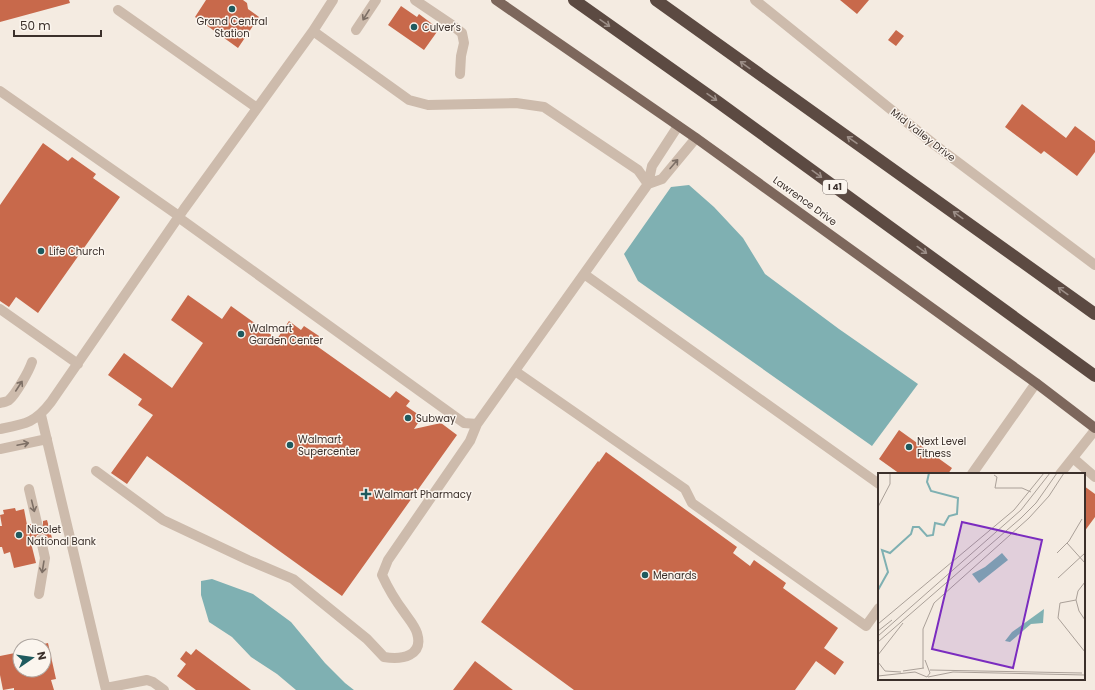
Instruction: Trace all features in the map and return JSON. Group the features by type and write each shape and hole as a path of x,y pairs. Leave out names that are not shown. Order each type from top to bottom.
{"highway":[{"name":"I 41","path":"574,0 718,102 1095,376"},
{"path":"656,0 1095,314"}],"main road":[{"name":"Lawrence Drive","path":"496,0 696,138 1036,383 1095,430"}],"street":[{"path":"0,429 28,423 41,415 56,397 178,217 313,31 333,0"},
{"path":"356,30 376,0"},
{"path":"415,0 462,33 464,44 461,56 460,74"},
{"name":"Mid Valley Drive","path":"754,0 935,145 1095,265"},
{"path":"118,10 257,108"},
{"path":"313,31 409,100 428,105 516,104 544,107 638,170 648,184"},
{"path":"0,91 464,423 477,424"},
{"path":"96,471 163,520 248,560 294,579 367,640 384,657 405,658 413,653 419,645 417,631 389,591 382,575 388,560 470,441 477,424 648,184 652,166 678,126"},
{"path":"648,184 662,179 696,138"},
{"path":"584,274 878,483"},
{"path":"0,309 78,364"},
{"path":"0,403 9,400 13,395 29,370 32,362"},
{"path":"515,371 684,489 692,504 866,626 878,609"},
{"path":"973,473 1036,383"},
{"path":"41,415 106,689 147,680 153,682 164,690"},
{"path":"1061,473 1095,430"},
{"path":"0,449 47,439"},
{"path":"1073,458 1095,478"},
{"path":"29,489 37,523"},
{"path":"39,594 45,558 41,540"}],"water":[{"path":"689,185 714,207 743,238 765,274 839,329 918,384 872,446 638,281 624,254 671,187"},
{"path":"212,579 253,594 291,622 325,663 354,690 296,690 277,674 251,657 232,637 209,622 201,595 201,581"}],"building":[{"path":"0,0 69,0 70,3 0,22"},
{"path":"206,0 243,0 247,3 248,9 259,17 238,48 195,17"},
{"path":"840,0 869,0 857,14"},
{"name":"Culver's","path":"401,6 417,17 419,14 439,29 424,50 388,25"},
{"path":"896,30 904,36 896,46 888,40"},
{"path":"1022,104 1066,138 1075,126 1095,141 1095,152 1077,176 1044,151 1041,154 1005,127"},
{"name":"Life Church","path":"43,143 68,161 72,157 96,174 93,178 120,197 38,313 16,297 9,307 0,301 0,205"},
{"name":"Walmart Supercenter","path":"188,295 222,319 231,306 277,339 289,321 301,330 304,326 319,336 314,344 390,398 396,391 410,401 406,406 422,417 414,429 441,423 457,435 342,596 147,456 127,484 111,473 153,415 138,405 142,399 108,375 124,353 172,388 203,343 171,320"},
{"path":"899,430 952,468 949,473 899,473 879,459"},
{"name":"Menards","path":"606,452 737,547 733,553 750,566 754,560 786,583 783,588 838,628 824,648 844,662 835,675 816,661 795,690 574,690 481,622"},
{"path":"1085,487 1095,494 1095,517 1085,531"},
{"path":"15,508 16,511 24,509 27,525 31,524 35,529 41,528 43,521 47,520 52,538 47,539 43,534 37,535 35,542 31,543 36,563 14,568 10,552 4,554 2,547 0,547 0,526 2,526 0,515 4,514 3,510"},
{"path":"196,649 251,690 196,690 177,676 186,664 180,659 186,651 191,655"},
{"path":"12,654 12,678 52,678 52,661 56,679 51,680 54,690 14,690 14,688 3,690 0,675 0,656"},
{"path":"475,661 513,690 453,690"}],"tunnel":[{"path":"37,523 41,540"}],"place":[{"name":"Grand Central Station","path":"232,9"},
{"name":"Culver's","path":"414,27"},
{"name":"Life Church","path":"41,251"},
{"name":"Walmart Garden Center","path":"241,334"},
{"name":"Subway","path":"408,418"},
{"name":"Walmart Supercenter","path":"290,445"},
{"name":"Next Level Fitness","path":"909,447"},
{"name":"Walmart Pharmacy","path":"366,494"},
{"name":"Nicolet National Bank","path":"19,535"},
{"name":"Menards","path":"645,575"}]}
